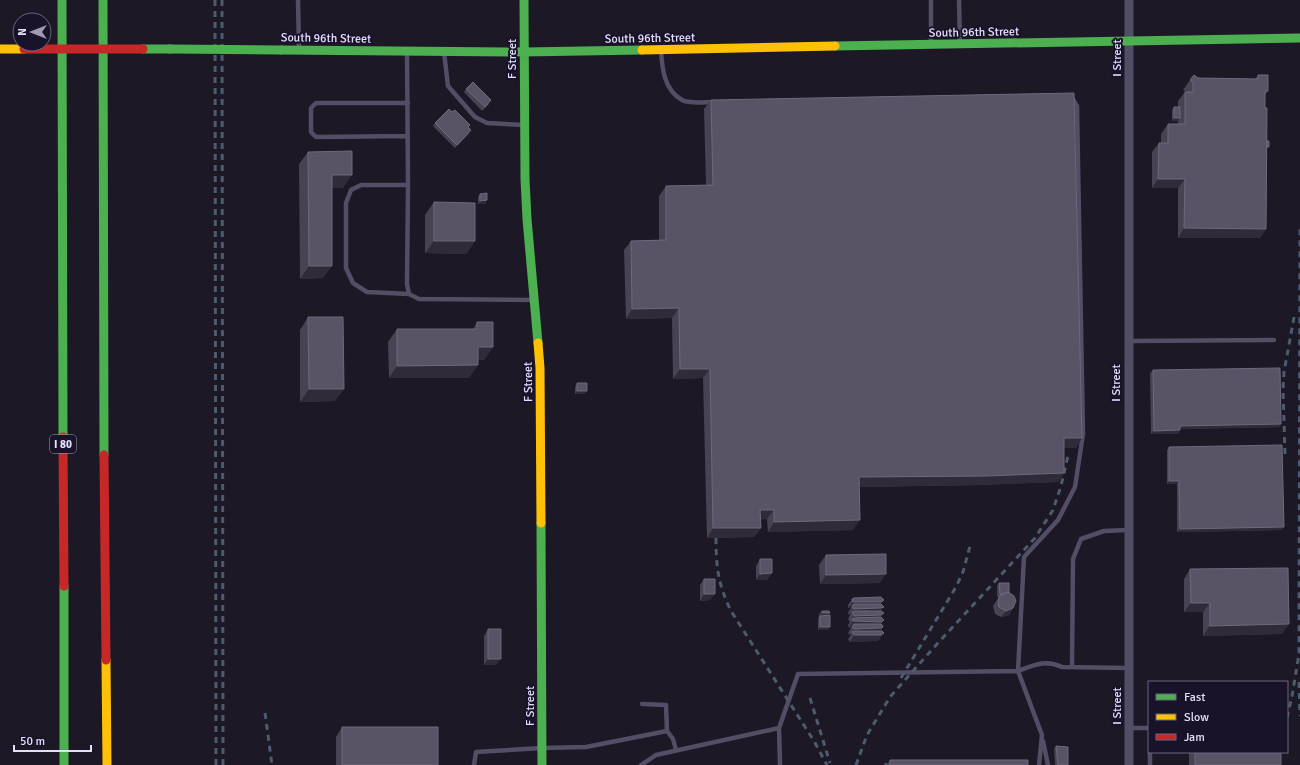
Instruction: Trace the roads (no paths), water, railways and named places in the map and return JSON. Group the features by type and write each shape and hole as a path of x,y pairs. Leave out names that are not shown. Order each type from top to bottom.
{"main road":[{"name":"I 80","path":"62,0 64,765"},
{"path":"103,0 103,344 107,765"},
{"name":"F Street","path":"524,0 525,179 540,368 542,765"},
{"name":"South 96th Street","path":"0,49 524,52 1300,38"}],"street":[{"name":"I Street","path":"1128,765 1129,0"}],"lane":[{"path":"298,0 299,50"},
{"path":"931,0 931,45"},
{"path":"959,0 960,44"},
{"path":"661,50 662,69 671,91 683,101 723,102"},
{"path":"407,52 407,284 409,294"},
{"path":"444,52 448,86 475,117 487,123 524,124"},
{"path":"1048,765 1042,735 1018,671 1024,557 1058,520 1075,487 1083,434 1077,106 1074,99 1064,95"},
{"path":"408,103 316,103 311,108 311,132 316,137 408,136"},
{"path":"408,185 361,185 351,190 346,203 346,268 353,283 367,292 409,294 419,299 535,300"},
{"path":"1128,341 1274,340"},
{"path":"1072,667 1073,559 1081,539 1104,531 1128,530"},
{"path":"780,765 779,728 798,674 1018,671 1042,663 1054,663 1062,667 1129,668"},
{"path":"642,704 666,705 667,731 673,739 676,750"},
{"path":"641,765 656,755 779,728"},
{"path":"1129,728 1148,728"},
{"path":"474,765 476,752 586,747 667,731"},
{"path":"1039,765 1042,735"},
{"path":"1150,753 1150,765"}],"railway":[{"path":"215,0 216,765"},
{"path":"222,0 223,765"},
{"path":"1288,714 1299,654 1300,226"},
{"path":"1285,454 1283,390 1284,372 1295,312"},
{"path":"856,765 867,735 890,697 1035,538 1053,510 1061,486 1068,456"},
{"path":"716,538 719,575 723,592 731,611 814,741 827,765"},
{"path":"901,678 956,587 963,572 970,546"},
{"path":"1299,682 1300,716"},
{"path":"810,698 830,763"},
{"path":"265,713 272,765"}]}
